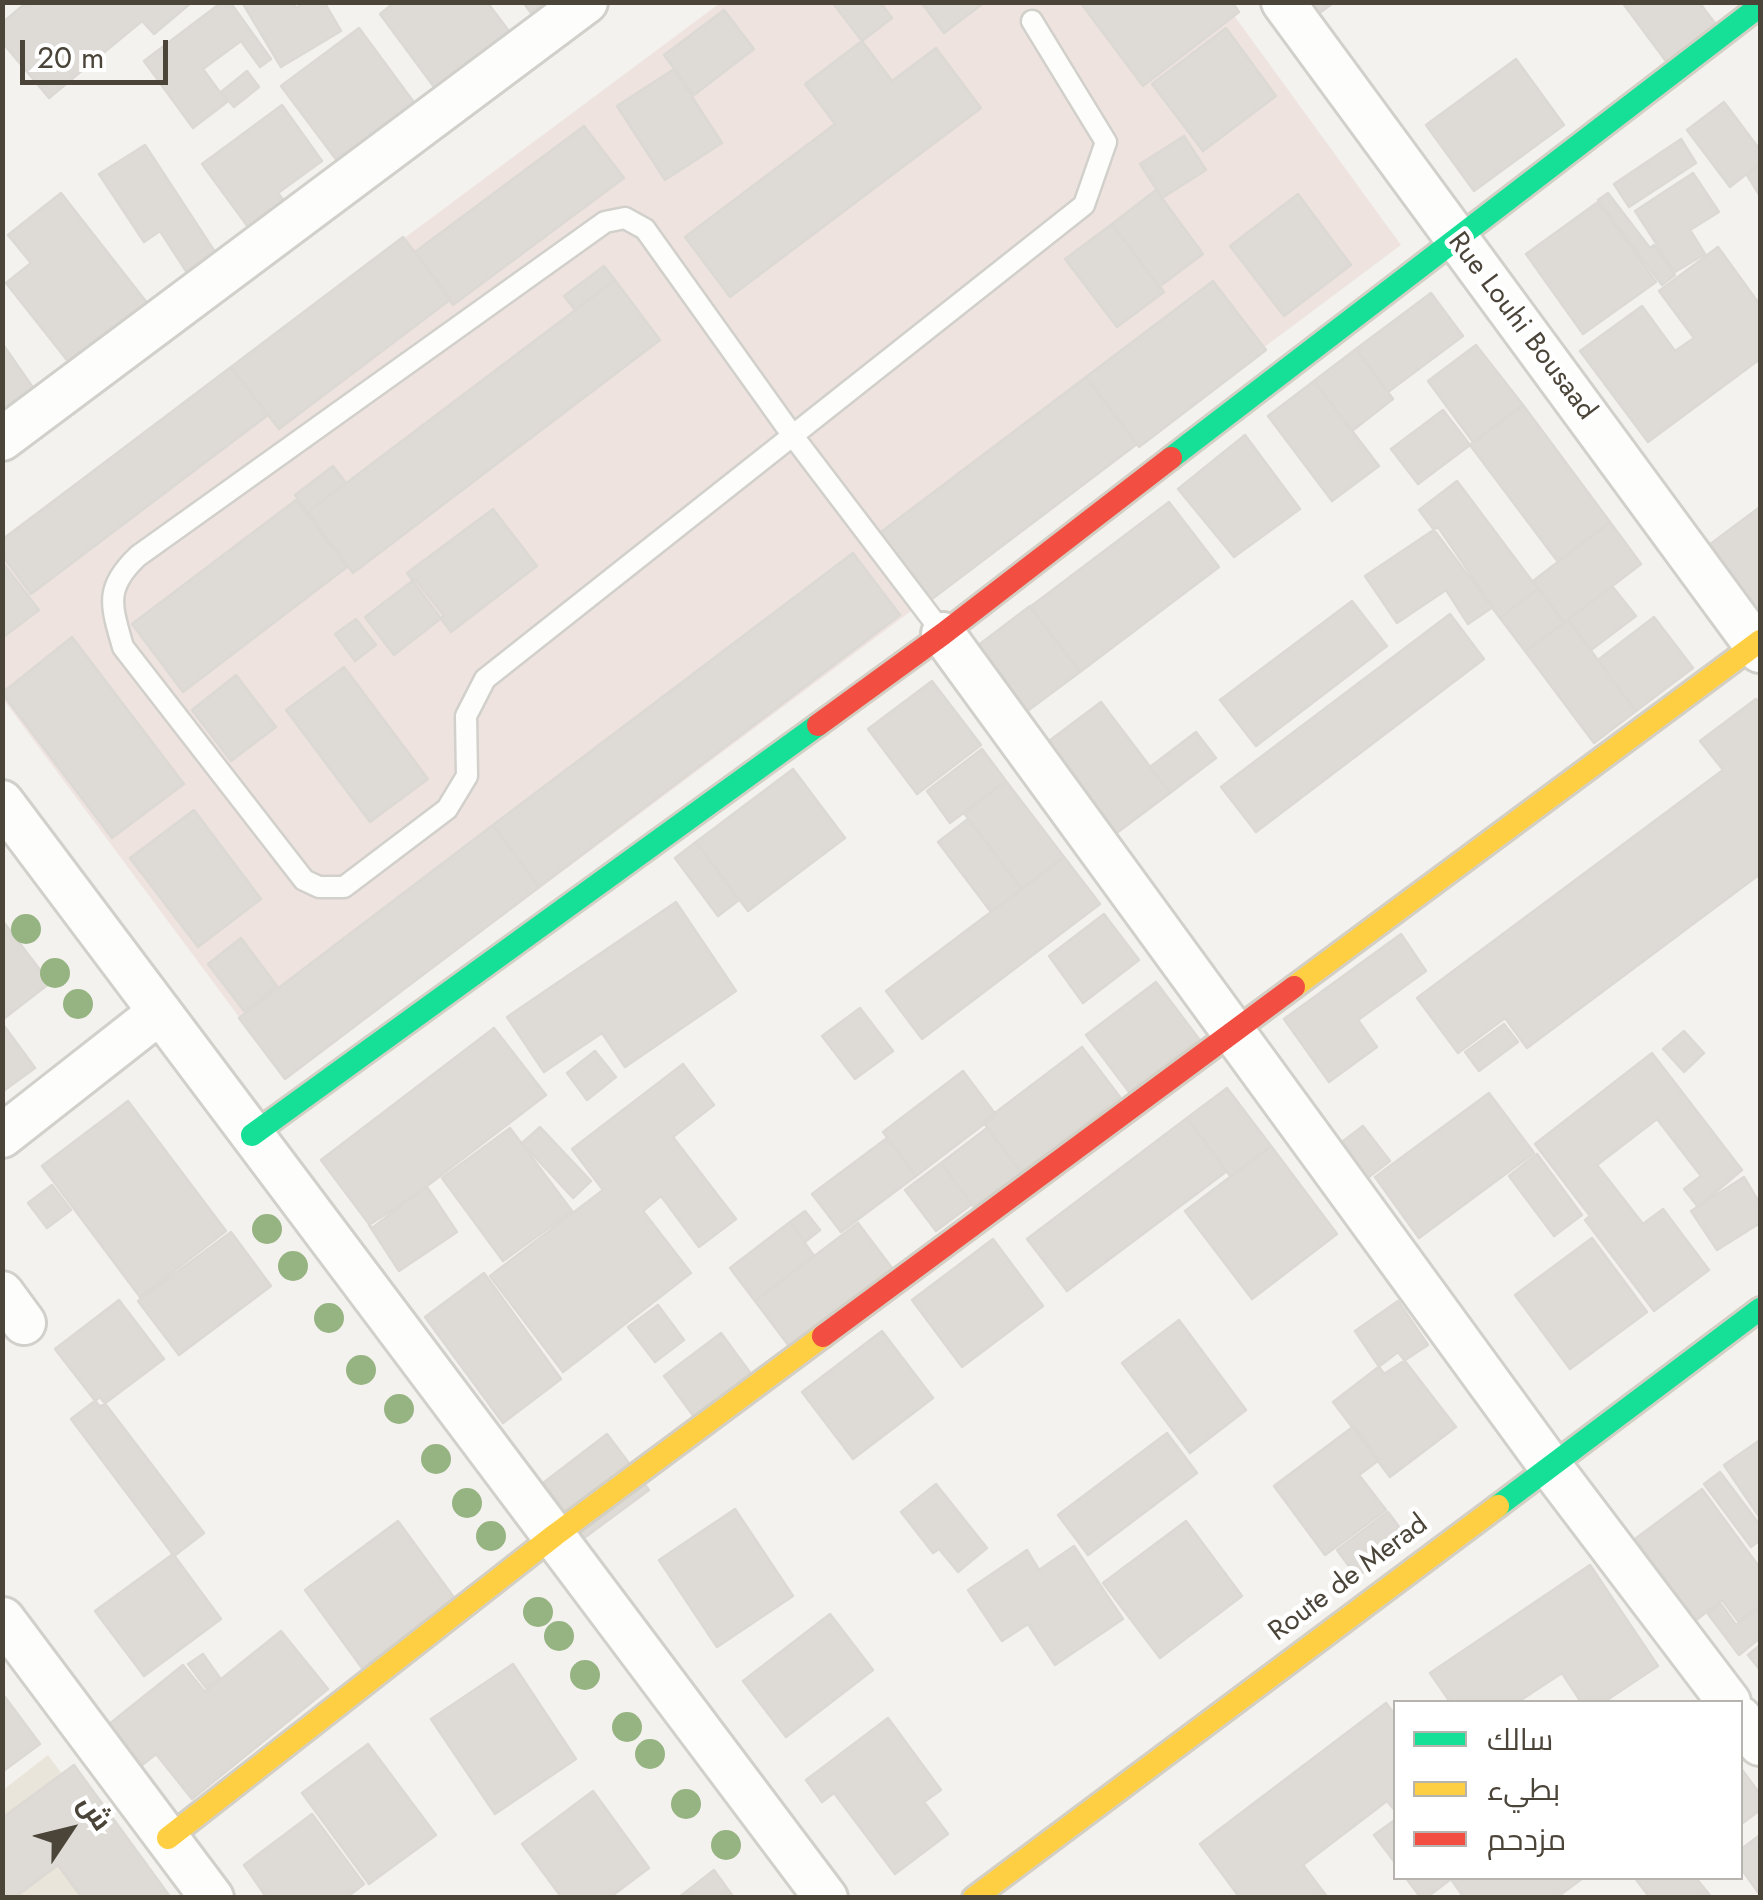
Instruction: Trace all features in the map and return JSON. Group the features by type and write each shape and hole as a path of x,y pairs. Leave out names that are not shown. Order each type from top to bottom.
{"street":[{"path":"2,440 586,2"},
{"name":"Rue Louhi Bousaad","path":"1283,2 1456,241 1759,645"},
{"path":"252,1135 943,634 1760,6"},
{"path":"943,634 1550,1466 1727,1700"},
{"path":"168,1838 554,1535 1759,645"},
{"path":"2,802 826,1898"},
{"path":"2,1136 160,1012"},
{"name":"Route de Merad","path":"974,1898 1760,1309"},
{"path":"3,1620 212,1898"},
{"path":"1743,1722 1760,1744"}],"lane":[{"path":"943,634 794,436 645,229 625,218 605,222 138,556 117,576 113,611 123,647 304,880 319,887 344,887 447,808 467,776 466,716 485,678 794,436 1084,206 1106,142 1032,20"}],"shaded area":[{"path":"720,3 1225,3 1401,245 285,1079 3,699 3,537"},
{"path":"48,1755 153,1897 3,1898 3,1790"}],"building":[{"path":"27,2 192,2 154,34 142,21 49,98 2,42 2,23"},
{"path":"222,2 230,2 271,59 260,67 241,41 203,69 227,102 193,128 144,61"},
{"path":"242,2 293,2 296,8 305,2 324,2 341,31 281,67"},
{"path":"395,2 487,2 515,39 440,95 380,14"},
{"path":"523,2 545,2 531,13"},
{"path":"832,2 880,2 892,18 862,41"},
{"path":"921,2 985,2 944,33"},
{"path":"1080,2 1232,2 1239,12 1143,86"},
{"path":"1289,2 1333,2 1333,3 1305,24"},
{"path":"1622,2 1699,2 1729,42 1680,80"},
{"path":"724,10 754,49 694,95 664,55"},
{"path":"359,28 424,116 347,174 281,86"},
{"path":"1226,28 1276,96 1203,151 1152,84"},
{"path":"862,41 892,81 936,48 981,108 730,297 685,237 835,124 805,84"},
{"path":"1516,59 1564,125 1474,191 1426,125"},
{"path":"674,69 722,143 665,180 617,106"},
{"path":"247,71 259,87 234,107 221,92"},
{"path":"1724,102 1760,150 1760,163 1730,187 1687,130"},
{"path":"282,105 322,161 278,193 295,216 259,242 202,164"},
{"path":"584,126 624,178 453,305 415,252"},
{"path":"1184,136 1206,170 1162,198 1140,164"},
{"path":"1681,139 1696,163 1629,207 1614,184"},
{"path":"145,145 215,252 186,271 160,231 144,242 99,174"},
{"path":"1760,166 1760,196 1747,175"},
{"path":"1693,173 1719,212 1690,230 1705,254 1675,272 1635,211"},
{"path":"1156,190 1203,254 1159,287 1112,224"},
{"path":"61,193 155,313 78,374 6,283 31,263 8,235"},
{"path":"1608,193 1675,275 1662,285 1598,200"},
{"path":"1298,194 1351,265 1284,316 1230,246"},
{"path":"1598,202 1656,282 1583,334 1526,254"},
{"path":"1112,224 1164,292 1117,327 1065,259"},
{"path":"403,237 451,299 279,429 231,367"},
{"path":"1718,247 1760,305 1760,359 1648,442 1580,351 1642,306 1675,351 1694,338 1659,291"},
{"path":"604,266 615,280 575,310 564,296"},
{"path":"615,280 660,340 353,573 308,512"},
{"path":"1213,281 1266,350 1139,447 1086,377"},
{"path":"1431,293 1463,336 1388,392 1356,349"},
{"path":"2,343 45,405 2,434"},
{"path":"1476,345 1523,405 1473,442 1428,381"},
{"path":"1356,349 1393,399 1352,431 1314,381"},
{"path":"231,367 268,415 31,594 2,555 2,540"},
{"path":"1086,377 1137,444 928,602 877,535"},
{"path":"1314,381 1379,466 1332,501 1268,416"},
{"path":"1523,405 1610,522 1558,562 1470,445"},
{"path":"1443,410 1470,445 1418,484 1391,449"},
{"path":"1245,435 1300,509 1234,557 1178,489"},
{"path":"333,466 346,483 308,512 295,495"},
{"path":"1457,481 1538,589 1500,618 1419,510"},
{"path":"296,500 347,567 183,692 132,624"},
{"path":"1169,502 1219,567 1080,672 1030,607"},
{"path":"1760,507 1760,623 1705,548"},
{"path":"493,509 537,566 451,632 407,573"},
{"path":"1610,522 1641,564 1564,623 1533,581"},
{"path":"1438,527 1493,607 1468,624 1446,590 1397,623 1365,576"},
{"path":"853,553 900,615 539,887 493,825"},
{"path":"2,562 39,610 2,638"},
{"path":"415,579 444,616 394,655 365,617"},
{"path":"1612,586 1636,616 1591,650 1568,620"},
{"path":"1539,588 1564,623 1525,651 1500,618"},
{"path":"1352,601 1387,646 1256,746 1220,700"},
{"path":"1030,606 1080,672 1022,715 972,650"},
{"path":"1450,614 1484,659 1256,832 1221,787"},
{"path":"1654,617 1693,668 1636,711 1598,660"},
{"path":"356,619 376,645 355,661 335,634"},
{"path":"1568,620 1636,711 1594,743 1525,651"},
{"path":"72,637 184,784 112,838 2,693"},
{"path":"344,667 428,779 370,822 286,710"},
{"path":"236,675 276,727 231,761 192,710"},
{"path":"932,681 981,745 917,794 868,729"},
{"path":"1756,699 1760,705 1760,874 1527,1048 1505,1018 1458,1053 1417,998 1723,770 1700,741"},
{"path":"1101,702 1170,793 1114,835 1045,744"},
{"path":"1196,732 1216,758 1170,793 1150,767"},
{"path":"982,749 1006,781 950,823 927,791"},
{"path":"793,769 845,838 748,911 696,842"},
{"path":"1006,781 1064,857 1022,889 964,813"},
{"path":"194,810 261,899 198,947 130,858"},
{"path":"968,819 1022,889 991,912 938,842"},
{"path":"493,825 539,887 285,1079 239,1018"},
{"path":"696,842 739,900 718,916 675,858"},
{"path":"1064,857 1100,904 922,1039 886,991"},
{"path":"676,902 736,991 625,1067 602,1033 544,1072 507,1017"},
{"path":"1104,914 1139,960 1083,1003 1049,956"},
{"path":"2,920 50,983 2,1020"},
{"path":"1401,934 1426,971 1358,1020 1377,1047 1329,1082 1284,1019"},
{"path":"241,938 277,986 244,1011 208,964"},
{"path":"1156,982 1199,1039 1129,1092 1086,1035"},
{"path":"860,1008 893,1051 855,1079 822,1036"},
{"path":"2,1023 35,1068 2,1092"},
{"path":"1504,1024 1518,1042 1479,1071 1465,1052"},
{"path":"494,1028 546,1095 372,1228 321,1160"},
{"path":"1684,1031 1704,1053 1684,1072 1663,1049"},
{"path":"1082,1047 1120,1097 1021,1172 983,1122"},
{"path":"595,1051 616,1077 587,1100 567,1073"},
{"path":"1652,1053 1742,1170 1698,1207 1684,1189 1701,1176 1657,1119 1597,1165 1643,1224 1663,1209 1709,1270 1654,1311 1585,1220 1590,1216 1535,1144"},
{"path":"683,1064 714,1105 673,1137 736,1219 699,1247 661,1196 643,1211 691,1273 563,1372 490,1276 603,1190 572,1149"},
{"path":"963,1071 996,1115 916,1176 883,1132"},
{"path":"1227,1088 1271,1146 1231,1177 1187,1118"},
{"path":"1489,1093 1534,1153 1419,1238 1375,1177"},
{"path":"128,1101 226,1231 140,1297 42,1166"},
{"path":"1187,1118 1227,1171 1067,1291 1027,1239"},
{"path":"1363,1126 1390,1161 1361,1183 1334,1148"},
{"path":"540,1127 591,1181 573,1198 522,1143"},
{"path":"510,1128 572,1211 503,1261 442,1178"},
{"path":"987,1128 1021,1172 974,1207 941,1163"},
{"path":"887,1138 916,1176 841,1232 812,1194"},
{"path":"1271,1146 1337,1234 1252,1299 1185,1211"},
{"path":"1537,1154 1582,1215 1554,1236 1509,1176"},
{"path":"941,1163 972,1204 936,1231 905,1190"},
{"path":"1744,1177 1760,1204 1760,1223 1717,1250 1691,1211"},
{"path":"52,1185 71,1210 47,1228 28,1203"},
{"path":"427,1187 457,1232 399,1271 369,1225"},
{"path":"805,1211 820,1230 805,1242 790,1222"},
{"path":"790,1222 814,1256 755,1301 730,1268"},
{"path":"858,1223 895,1272 792,1350 755,1301"},
{"path":"231,1232 271,1286 179,1355 138,1301"},
{"path":"1592,1238 1647,1312 1570,1369 1515,1295"},
{"path":"993,1239 1043,1306 962,1367 912,1300"},
{"path":"484,1273 561,1379 503,1423 425,1317"},
{"path":"119,1300 164,1359 100,1407 55,1349"},
{"path":"1398,1301 1428,1345 1384,1374 1355,1331"},
{"path":"658,1305 684,1340 655,1362 628,1327"},
{"path":"1179,1320 1246,1410 1190,1453 1122,1363"},
{"path":"882,1331 933,1398 853,1459 802,1392"},
{"path":"721,1333 757,1382 700,1425 664,1376"},
{"path":"1398,1352 1456,1427 1390,1477 1333,1402"},
{"path":"100,1397 204,1533 174,1556 71,1419"},
{"path":"1354,1426 1379,1460 1359,1475 1386,1510 1325,1555 1274,1486"},
{"path":"1167,1433 1197,1473 1088,1555 1058,1515"},
{"path":"607,1434 649,1490 584,1538 543,1483"},
{"path":"1760,1440 1760,1518 1724,1465"},
{"path":"1720,1472 1760,1525 1760,1540 1751,1547 1704,1484"},
{"path":"936,1484 987,1548 958,1572 939,1549 933,1553 901,1512"},
{"path":"1702,1489 1760,1568 1760,1605 1738,1621 1722,1600 1695,1621 1635,1539"},
{"path":"735,1509 793,1596 717,1647 659,1560"},
{"path":"1388,1512 1408,1539 1357,1577 1337,1550"},
{"path":"398,1521 455,1599 362,1668 305,1590"},
{"path":"1186,1521 1242,1596 1160,1658 1103,1583"},
{"path":"1074,1546 1123,1619 1055,1665 1028,1624 1002,1641 968,1590 1027,1550 1039,1570"},
{"path":"173,1554 221,1619 144,1676 95,1611"},
{"path":"1590,1565 1658,1666 1607,1700 1580,1700 1562,1673 1521,1700 1449,1700 1430,1673"},
{"path":"1721,1604 1736,1625 1760,1607 1760,1638 1739,1655 1708,1614"},
{"path":"830,1614 873,1670 786,1737 743,1681"},
{"path":"281,1631 328,1689 192,1799 156,1754 136,1770 103,1729 183,1665 205,1692"},
{"path":"1760,1645 1760,1670 1748,1655"},
{"path":"203,1654 220,1678 206,1688 188,1664"},
{"path":"513,1664 576,1759 495,1814 431,1719"},
{"path":"2,1693 40,1744 2,1772"},
{"path":"1386,1703 1393,1712 1393,1808 1387,1801 1303,1865 1328,1898 1240,1898 1200,1844"},
{"path":"888,1718 941,1790 924,1802 948,1834 895,1874 834,1793 822,1802 806,1780"},
{"path":"368,1744 436,1835 369,1884 302,1793"},
{"path":"74,1765 171,1898 82,1898 58,1865 14,1898 2,1898 2,1818"},
{"path":"1743,1771 1760,1794 1760,1810 1743,1823"},
{"path":"593,1791 649,1868 609,1898 562,1898 522,1844"},
{"path":"312,1814 364,1884 346,1898 267,1898 244,1865"},
{"path":"1393,1821 1393,1860 1374,1835"},
{"path":"1760,1835 1760,1895 1743,1871 1743,1848"},
{"path":"714,1870 734,1898 678,1898"},
{"path":"1408,1880 1450,1880 1426,1898 1421,1898"},
{"path":"1452,1880 1580,1880 1556,1898 1464,1898"},
{"path":"1636,1880 1698,1880 1712,1898 1650,1898"}],"traffic: fast":[{"path":"1171,458 1760,6"},
{"path":"252,1135 818,725"},
{"path":"1498,1506 1760,1309"}],"traffic: slow":[{"path":"1294,987 1760,641"},
{"path":"168,1838 555,1535 823,1336"},
{"path":"974,1898 1498,1506"}],"traffic: jam":[{"path":"818,725 1171,458"},
{"path":"823,1336 1294,987"}]}
